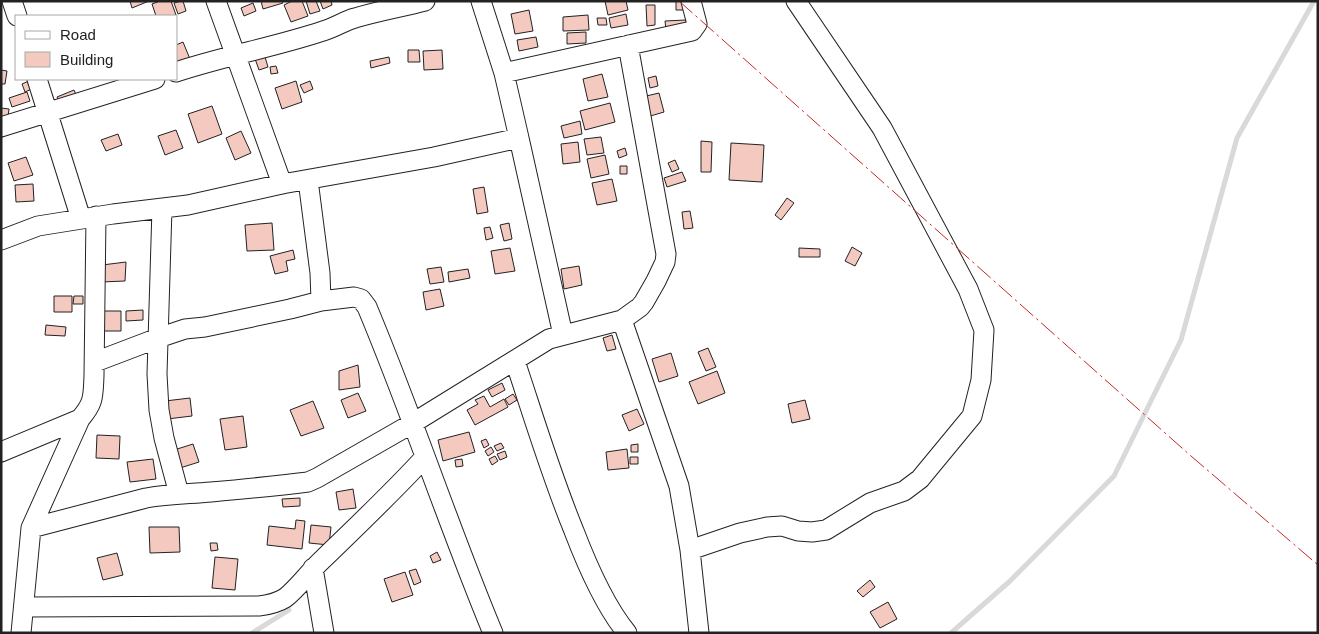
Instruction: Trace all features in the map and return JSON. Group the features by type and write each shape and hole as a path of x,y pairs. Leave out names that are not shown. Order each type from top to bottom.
{"street":[{"path":"12,1 17,15"},
{"path":"216,1 282,184"},
{"path":"178,71 324,31 351,10 425,1"},
{"path":"481,1 504,73 563,335"},
{"path":"504,73 692,32 697,24 691,1"},
{"path":"690,550 740,532 767,528 782,526 798,531 826,530 870,504 904,491 920,479 972,416 982,380 984,330 968,289 882,128 796,1"},
{"path":"31,528 146,498 308,482 413,423 549,339 622,320 640,307 656,281 665,262 666,254 628,46"},
{"path":"21,633 31,528 80,419 88,410 93,400 94,362 89,217 48,114 37,80"},
{"path":"1,128 152,80"},
{"path":"1,240 38,226 89,217 188,205 282,184 434,157 519,138"},
{"path":"308,180 320,273 321,300"},
{"path":"162,208 157,374 159,410 164,438 179,494"},
{"path":"94,362 185,330 290,309 321,300 354,297 361,299 367,306 469,574 494,633"},
{"path":"622,320 678,486 690,550 699,633"},
{"path":"515,361 558,492 587,564 617,620 627,633"},
{"path":"1,452 80,419"},
{"path":"24,607 268,605 284,598 425,458"},
{"path":"313,568 324,633"}],"building":[{"path":"130,1 149,1 132,8"},
{"path":"160,1 171,1 176,15 156,15 152,4"},
{"path":"183,1 186,11 178,14 174,3"},
{"path":"261,1 282,1 283,3 263,9"},
{"path":"292,1 302,1 308,16 291,22 284,5"},
{"path":"306,1 316,1 320,11 310,14"},
{"path":"320,1 331,1 332,5 323,9"},
{"path":"605,1 626,1 628,10 608,15"},
{"path":"676,1 684,1 684,10 676,10"},
{"path":"253,3 256,11 244,16 241,8"},
{"path":"646,5 655,5 655,25 647,26"},
{"path":"529,10 533,31 515,34 511,14"},
{"path":"626,14 628,25 611,28 609,18"},
{"path":"588,15 589,30 563,31 563,17"},
{"path":"597,18 606,18 607,25 598,25"},
{"path":"686,20 686,28 666,30 665,21"},
{"path":"586,32 586,43 567,44 567,33"},
{"path":"536,37 538,47 519,51 517,40"},
{"path":"183,42 190,59 178,64 178,44"},
{"path":"263,50 268,67 259,70 253,53"},
{"path":"408,50 419,50 420,62 408,62"},
{"path":"442,50 443,69 424,70 423,51"},
{"path":"389,57 390,63 371,68 370,61"},
{"path":"276,66 278,73 271,74 270,67"},
{"path":"1,70 7,71 5,84 1,84"},
{"path":"602,74 608,97 588,101 583,79"},
{"path":"656,76 658,86 650,88 648,78"},
{"path":"31,80 34,88 25,92 22,84"},
{"path":"296,81 302,102 282,109 275,88"},
{"path":"310,81 313,89 304,93 300,85"},
{"path":"74,90 78,99 61,106 57,97"},
{"path":"27,92 30,101 12,107 9,98"},
{"path":"659,93 664,112 647,117 642,97"},
{"path":"610,103 615,122 585,130 580,111"},
{"path":"212,106 222,134 198,143 188,114"},
{"path":"1,108 9,109 7,124 1,124"},
{"path":"580,121 582,134 564,138 561,126"},
{"path":"176,130 183,148 165,155 158,136"},
{"path":"241,131 251,153 235,160 226,138"},
{"path":"118,134 122,145 106,151 101,140"},
{"path":"601,137 604,153 587,155 584,139"},
{"path":"701,141 712,142 711,172 701,172"},
{"path":"578,142 580,162 563,164 561,144"},
{"path":"731,143 764,145 762,182 729,180"},
{"path":"625,148 627,155 619,158 617,151"},
{"path":"605,155 609,174 591,178 587,159"},
{"path":"26,157 33,175 14,181 8,163"},
{"path":"675,160 679,169 672,172 668,163"},
{"path":"620,166 627,166 627,174 620,174"},
{"path":"682,172 686,181 667,187 664,178"},
{"path":"612,179 617,201 597,205 592,183"},
{"path":"33,184 34,201 16,202 15,185"},
{"path":"484,187 488,212 477,214 473,189"},
{"path":"787,198 794,203 781,220 775,215"},
{"path":"690,211 693,228 684,229 682,212"},
{"path":"272,223 274,250 247,251 245,225"},
{"path":"509,223 512,239 504,241 500,225"},
{"path":"490,227 493,238 486,240 484,228"},
{"path":"852,247 862,253 855,266 845,261"},
{"path":"510,248 515,271 495,274 491,251"},
{"path":"799,248 820,249 820,257 799,257"},
{"path":"293,250 295,259 286,261 288,271 275,274 270,256"},
{"path":"126,262 125,281 101,282 102,265"},
{"path":"579,266 582,285 564,289 561,269"},
{"path":"441,267 444,282 430,284 427,269"},
{"path":"468,269 470,278 449,282 448,272"},
{"path":"440,289 444,306 426,310 423,292"},
{"path":"54,296 72,296 72,312 54,312"},
{"path":"74,296 83,296 83,304 73,304"},
{"path":"143,310 143,320 126,321 126,311"},
{"path":"102,311 121,311 121,331 102,331"},
{"path":"46,325 66,327 65,336 45,335"},
{"path":"612,335 616,349 607,351 603,338"},
{"path":"708,348 716,367 706,371 698,352"},
{"path":"671,353 678,376 659,382 652,359"},
{"path":"358,365 360,387 339,390 339,371"},
{"path":"717,371 725,393 698,404 689,382"},
{"path":"502,383 505,390 492,397 488,390"},
{"path":"358,393 366,411 348,418 341,400"},
{"path":"513,394 517,400 509,405 505,399"},
{"path":"484,396 490,407 504,399 508,407 475,425 467,410 478,404 475,400"},
{"path":"190,398 192,416 167,419 165,401"},
{"path":"805,400 810,419 792,423 788,404"},
{"path":"313,401 324,428 301,436 290,410"},
{"path":"637,409 644,424 629,431 622,415"},
{"path":"243,416 247,447 225,450 220,419"},
{"path":"469,432 475,452 443,461 438,440"},
{"path":"97,435 120,436 119,459 96,458"},
{"path":"486,439 489,445 484,448 481,441"},
{"path":"501,443 504,448 497,451 494,446"},
{"path":"193,444 199,462 180,468 174,450"},
{"path":"638,444 638,452 631,452 631,445"},
{"path":"491,447 494,452 488,456 485,451"},
{"path":"627,449 629,468 608,470 606,452"},
{"path":"505,451 507,457 500,460 497,454"},
{"path":"495,456 498,461 492,465 489,459"},
{"path":"630,457 638,457 638,464 630,464"},
{"path":"153,459 156,479 130,482 127,462"},
{"path":"462,459 463,466 456,467 455,460"},
{"path":"353,489 356,508 339,510 336,492"},
{"path":"300,498 300,506 283,507 282,499"},
{"path":"296,520 305,521 302,549 267,545 269,526 295,529"},
{"path":"311,525 331,527 329,545 309,543"},
{"path":"149,527 179,527 180,552 150,553"},
{"path":"210,543 217,543 218,550 211,551"},
{"path":"437,552 441,560 433,563 430,556"},
{"path":"117,553 123,575 103,580 97,558"},
{"path":"215,557 238,559 235,590 212,588"},
{"path":"416,569 421,582 414,585 409,571"},
{"path":"405,572 413,595 392,602 384,579"},
{"path":"870,580 875,587 863,597 857,591"},
{"path":"888,602 897,619 880,628 870,612"}],"waterway":[{"path":"951,633 1010,581 1114,476 1181,340 1237,138 1314,1"},
{"path":"252,633 289,610"}],"power":[{"path":"679,1 1191,456 1318,565"}]}
